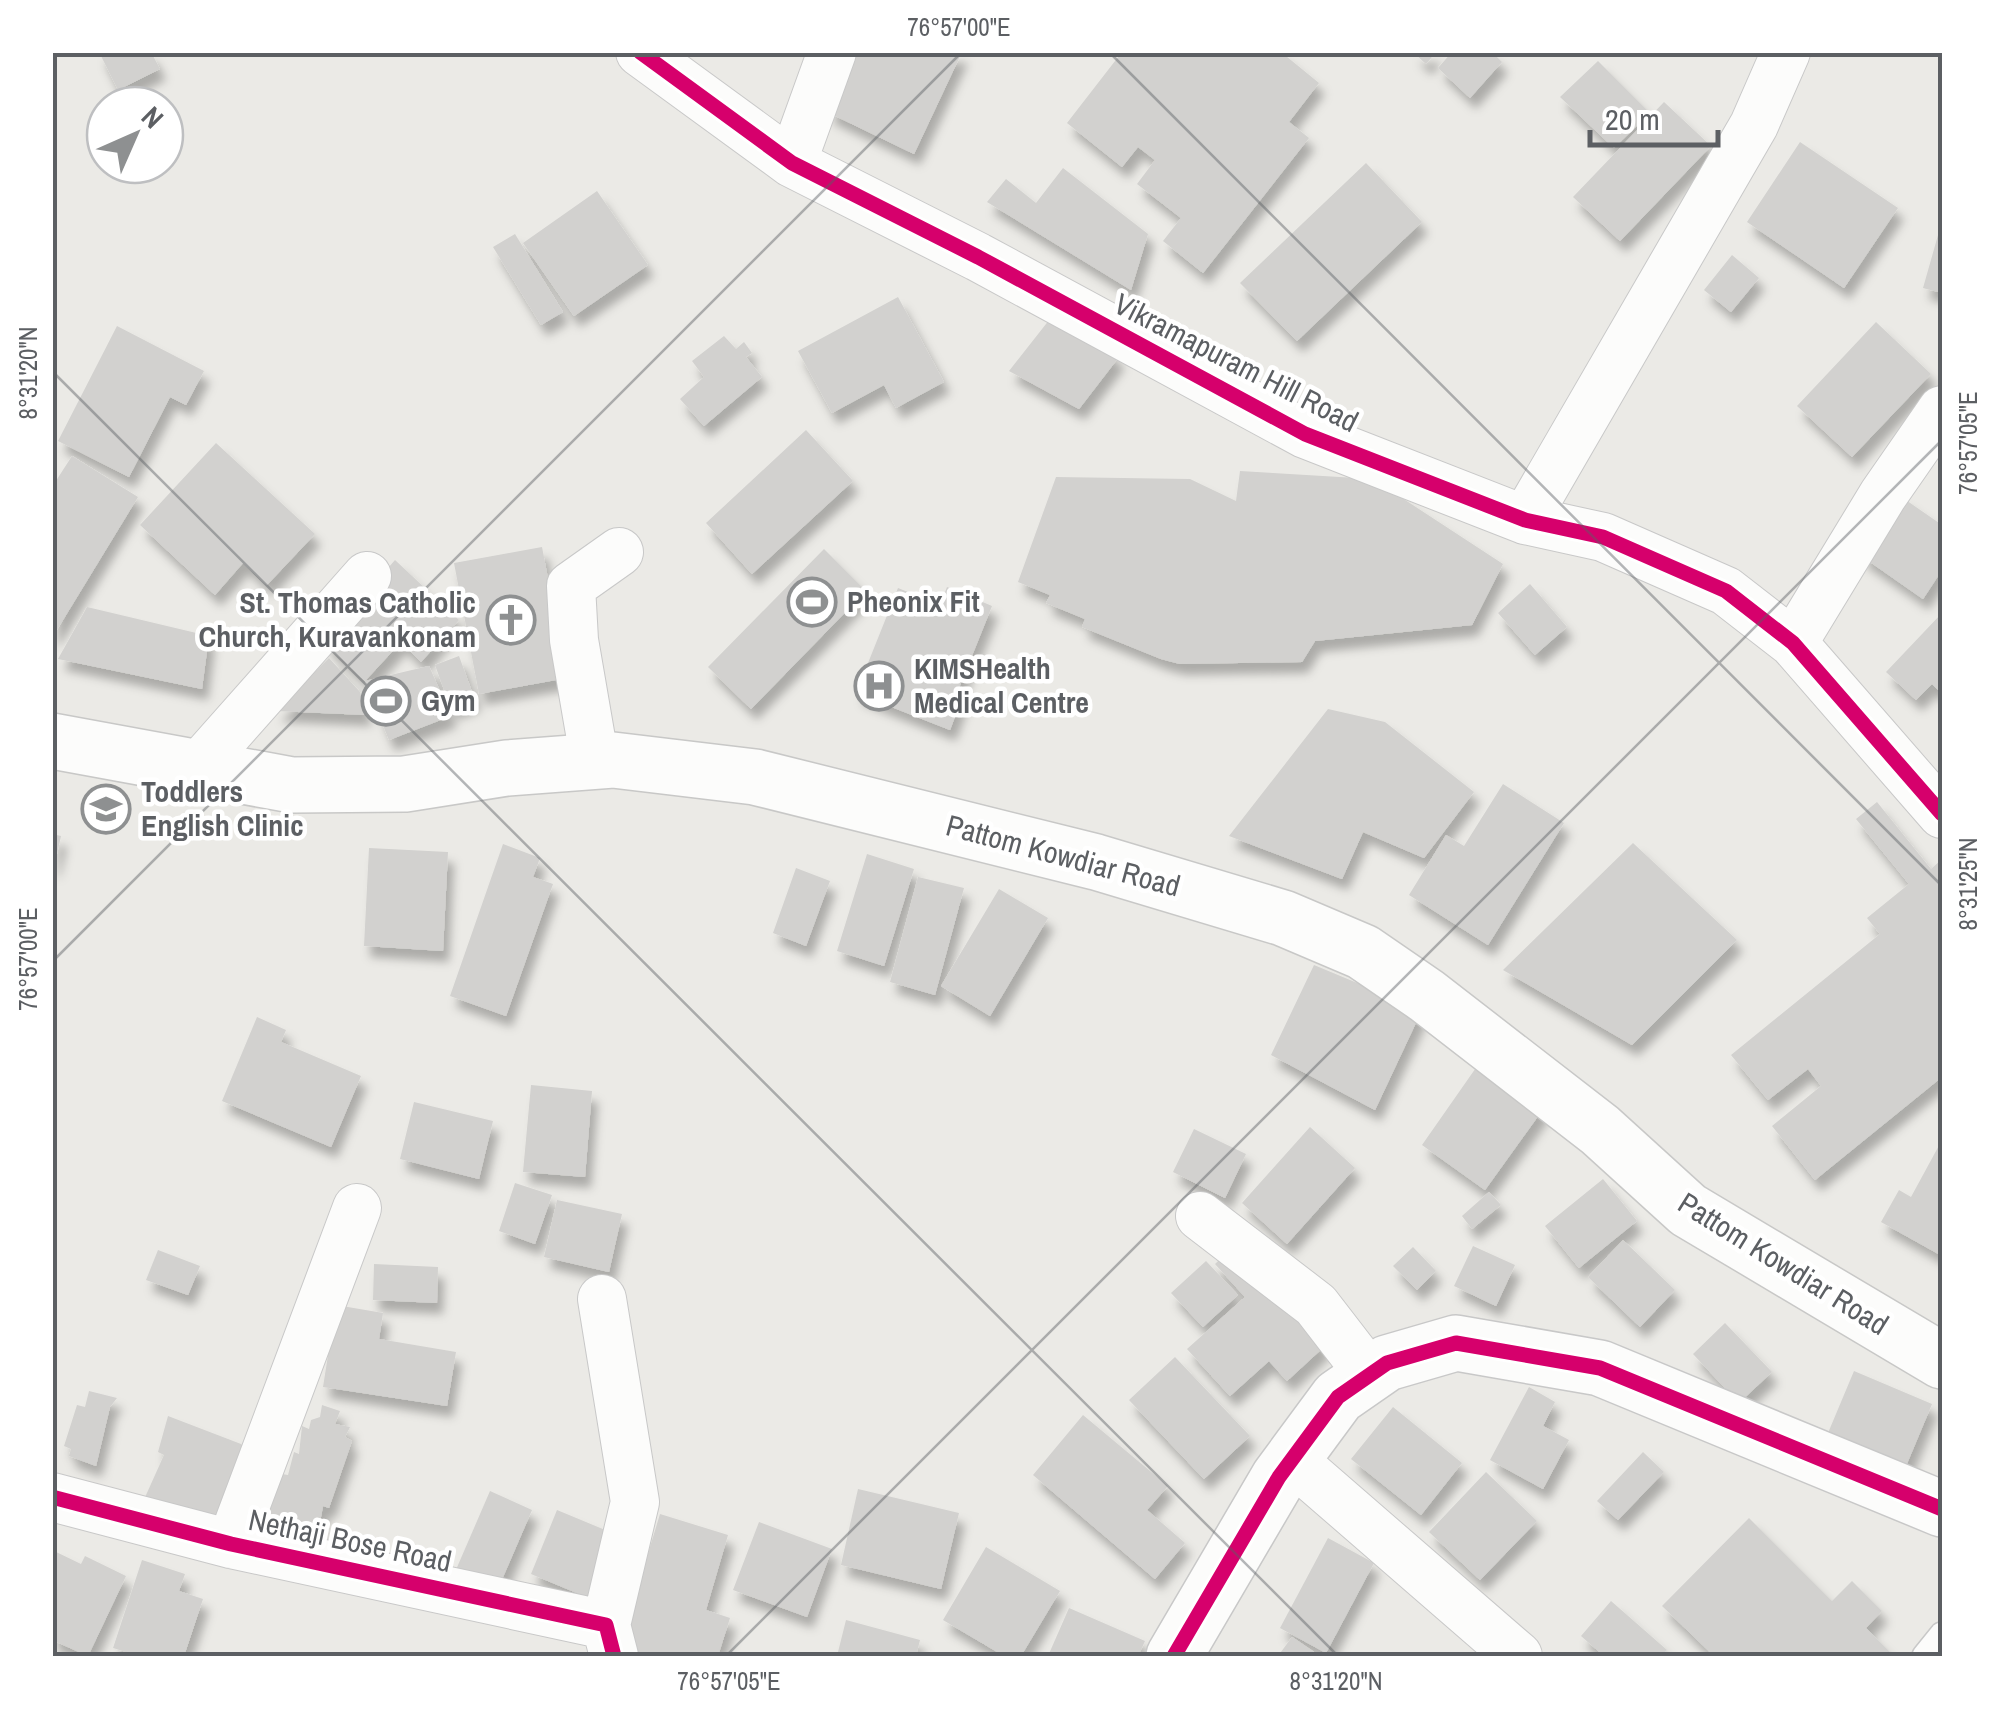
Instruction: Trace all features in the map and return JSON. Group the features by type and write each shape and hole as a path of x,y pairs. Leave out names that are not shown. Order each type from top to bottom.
{"main road":[{"name":"Pattom Kowdiar Road","path":"52,740 292,785 405,784 506,768 596,762 774,782 1096,862 1284,918 1363,952 1428,996 1600,1130 1688,1210 1942,1361"},
{"path":"1174,1656 1292,1460 1338,1397 1387,1363 1456,1344 1600,1368 1942,1509"}],"street":[{"name":"Vikramapuram Hill Road","path":"640,52 792,163 978,257 1305,434 1525,520 1603,537 1726,591 1793,643 1933,785"},
{"path":"792,163 832,52"},
{"path":"1525,520 1754,125 1786,52"},
{"path":"1793,643 1884,495 1942,410"},
{"path":"596,762 574,640 571,586 619,552"},
{"path":"198,768 367,576"},
{"path":"231,1544 357,1208"},
{"path":"1200,1216 1316,1305 1370,1375"},
{"path":"602,1300 635,1502 610,1641"},
{"path":"1292,1460 1518,1656"},
{"name":"Nethaji Bose Road","path":"52,1497 610,1641"}],"lane":[{"path":"1925,1656 1942,1635"}],"building":[{"path":"99,52 151,52 160,69 128,85 116,85"},
{"path":"855,52 962,52 914,154 827,112"},
{"path":"1122,52 1281,52 1319,83 1289,122 1309,138 1203,273 1163,241 1181,218 1137,184 1155,160 1138,147 1122,167 1067,123"},
{"path":"1413,52 1436,52 1426,64"},
{"path":"1452,52 1492,52 1502,62 1470,98 1438,68"},
{"path":"1598,61 1650,113 1614,148 1560,97"},
{"path":"1664,102 1711,146 1620,241 1573,197"},
{"path":"1800,142 1898,208 1844,288 1747,222"},
{"path":"1366,163 1422,222 1297,341 1240,283"},
{"path":"1063,168 1148,234 1131,290 987,202 1006,179 1036,203"},
{"path":"597,191 648,265 574,316 523,243"},
{"path":"1942,221 1942,293 1923,288"},
{"path":"515,234 563,312 541,325 493,247"},
{"path":"1732,255 1759,278 1731,312 1704,290"},
{"path":"898,297 944,382 896,408 884,385 832,413 798,351"},
{"path":"1057,310 1119,357 1079,409 1009,371"},
{"path":"1876,322 1931,374 1852,457 1797,406"},
{"path":"117,326 204,371 186,405 170,397 129,477 58,441"},
{"path":"724,336 736,349 744,342 752,353 746,357 762,377 704,426 680,399 704,377 692,361"},
{"path":"806,430 853,481 752,574 706,523"},
{"path":"216,443 315,534 267,585 243,563 215,595 140,525"},
{"path":"72,456 138,497 52,638 52,487"},
{"path":"1240,471 1373,479 1503,564 1472,625 1315,641 1302,662 1180,664 1161,659 1082,627 1085,619 1046,603 1050,595 1018,582 1056,477 1190,479 1236,501"},
{"path":"1900,496 1942,525 1942,570 1923,599 1860,555"},
{"name":"St. Thomas Catholic Church, Kuravankonam","path":"542,547 567,678 479,694 454,563"},
{"path":"824,549 866,591 751,709 708,667"},
{"path":"395,560 459,620 421,662 401,642 365,681 324,642"},
{"path":"1530,584 1567,627 1535,655 1498,613"},
{"path":"947,587 992,606 959,688 965,690 950,730 856,693 898,588 940,605"},
{"path":"87,607 209,636 202,689 58,659"},
{"path":"1942,613 1942,694 1932,684 1916,700 1886,672"},
{"path":"459,656 475,700 451,709 435,665"},
{"path":"329,658 360,692 366,715 275,711"},
{"path":"429,666 451,716 389,740 365,681"},
{"path":"1328,709 1385,722 1474,792 1424,858 1363,832 1342,879 1229,836"},
{"path":"1503,784 1564,823 1488,945 1409,895 1446,835 1464,846"},
{"path":"1877,802 1931,869 1942,859 1942,1077 1815,1180 1772,1126 1821,1086 1808,1069 1768,1100 1731,1055 1880,934 1867,918 1909,884 1856,819"},
{"path":"52,834 61,836 54,867 52,867"},
{"path":"1633,843 1737,940 1632,1045 1503,970"},
{"path":"503,844 540,858 533,877 553,884 506,1016 450,996"},
{"path":"369,848 448,852 443,951 364,946"},
{"path":"867,854 914,869 884,966 837,951"},
{"path":"796,868 830,881 806,946 773,933"},
{"path":"918,877 964,888 935,995 890,982"},
{"path":"999,889 1048,918 990,1016 941,986"},
{"path":"1314,965 1422,1010 1375,1110 1271,1055"},
{"path":"257,1017 286,1030 281,1042 361,1076 331,1147 222,1101"},
{"path":"1480,1062 1544,1108 1485,1190 1422,1145"},
{"path":"531,1085 592,1091 585,1177 523,1172"},
{"path":"414,1102 493,1121 479,1179 400,1159"},
{"path":"1310,1127 1355,1168 1287,1244 1242,1203"},
{"path":"1194,1129 1246,1154 1225,1198 1173,1172"},
{"path":"1942,1140 1942,1256 1881,1222 1899,1190 1911,1197"},
{"path":"1603,1179 1637,1221 1579,1268 1545,1226"},
{"path":"515,1183 552,1195 535,1244 499,1231"},
{"path":"1489,1192 1501,1205 1472,1229 1462,1216"},
{"path":"557,1200 622,1214 609,1272 544,1257"},
{"path":"1623,1240 1675,1290 1640,1327 1588,1277"},
{"path":"1234,1246 1325,1346 1287,1381 1269,1361 1230,1396 1187,1349 1245,1297 1215,1264"},
{"path":"1473,1246 1515,1265 1496,1306 1454,1286"},
{"path":"1413,1247 1436,1271 1417,1290 1393,1266"},
{"path":"158,1250 200,1266 188,1295 146,1280"},
{"path":"1206,1261 1238,1295 1203,1327 1171,1293"},
{"path":"374,1264 438,1267 437,1303 373,1300"},
{"path":"336,1305 383,1313 379,1339 456,1352 447,1406 323,1387"},
{"path":"1725,1323 1772,1372 1739,1403 1693,1354"},
{"path":"1175,1357 1250,1436 1204,1479 1129,1400"},
{"path":"1854,1371 1932,1404 1906,1466 1828,1433"},
{"path":"1529,1387 1555,1402 1543,1426 1569,1440 1543,1489 1490,1460"},
{"path":"89,1391 117,1398 110,1407 96,1466 69,1456 71,1449 64,1446 77,1405 85,1407"},
{"path":"322,1405 340,1411 335,1424 350,1427 345,1437 352,1441 329,1508 323,1506 317,1539 291,1529 292,1522 271,1514 270,1509 282,1474 288,1475 294,1452 299,1454 302,1426 309,1429 311,1420 320,1417"},
{"path":"1393,1407 1462,1463 1421,1515 1351,1459"},
{"path":"1083,1415 1168,1486 1147,1510 1185,1543 1155,1579 1033,1475"},
{"path":"168,1416 241,1444 258,1463 226,1522 142,1504 164,1455 158,1452"},
{"path":"1643,1452 1664,1472 1618,1520 1597,1501"},
{"path":"1486,1472 1537,1521 1480,1580 1429,1532"},
{"path":"858,1489 959,1513 941,1589 841,1565"},
{"path":"490,1491 532,1510 497,1591 455,1572"},
{"path":"557,1510 622,1537 596,1601 531,1574"},
{"path":"660,1514 728,1535 706,1610 730,1618 718,1656 617,1656"},
{"path":"1749,1518 1832,1601 1852,1581 1882,1611 1866,1628 1894,1656 1714,1656 1662,1606"},
{"path":"759,1522 832,1549 807,1617 733,1590"},
{"path":"1328,1538 1374,1563 1326,1653 1280,1628"},
{"path":"986,1547 1060,1591 1021,1656 1004,1656 943,1620"},
{"path":"52,1550 81,1564 85,1556 126,1576 88,1656 52,1640"},
{"path":"142,1560 185,1574 179,1591 203,1599 184,1656 140,1656 113,1648"},
{"path":"1611,1601 1667,1650 1661,1656 1604,1656 1581,1636"},
{"path":"1069,1608 1145,1641 1138,1656 1048,1656"},
{"path":"846,1620 920,1640 916,1656 837,1656"},
{"path":"1292,1637 1320,1656 1278,1656"}],"cycle path":[{"path":"640,52 792,163 978,257 1305,434 1525,520 1603,537 1726,591 1793,643 1942,814"},
{"path":"1174,1656 1279,1477 1338,1397 1387,1363 1456,1343 1600,1368 1942,1509"},
{"path":"52,1497 231,1544 606,1625 614,1656"}],"place":[{"name":"Pheonix Fit","path":"812,602"},
{"name":"St. Thomas Catholic Church, Kuravankonam","path":"511,620"},
{"name":"KIMSHealth Medical Centre","path":"879,686"},
{"name":"Gym","path":"386,701"},
{"name":"Toddlers English Clinic","path":"106,809"}]}
